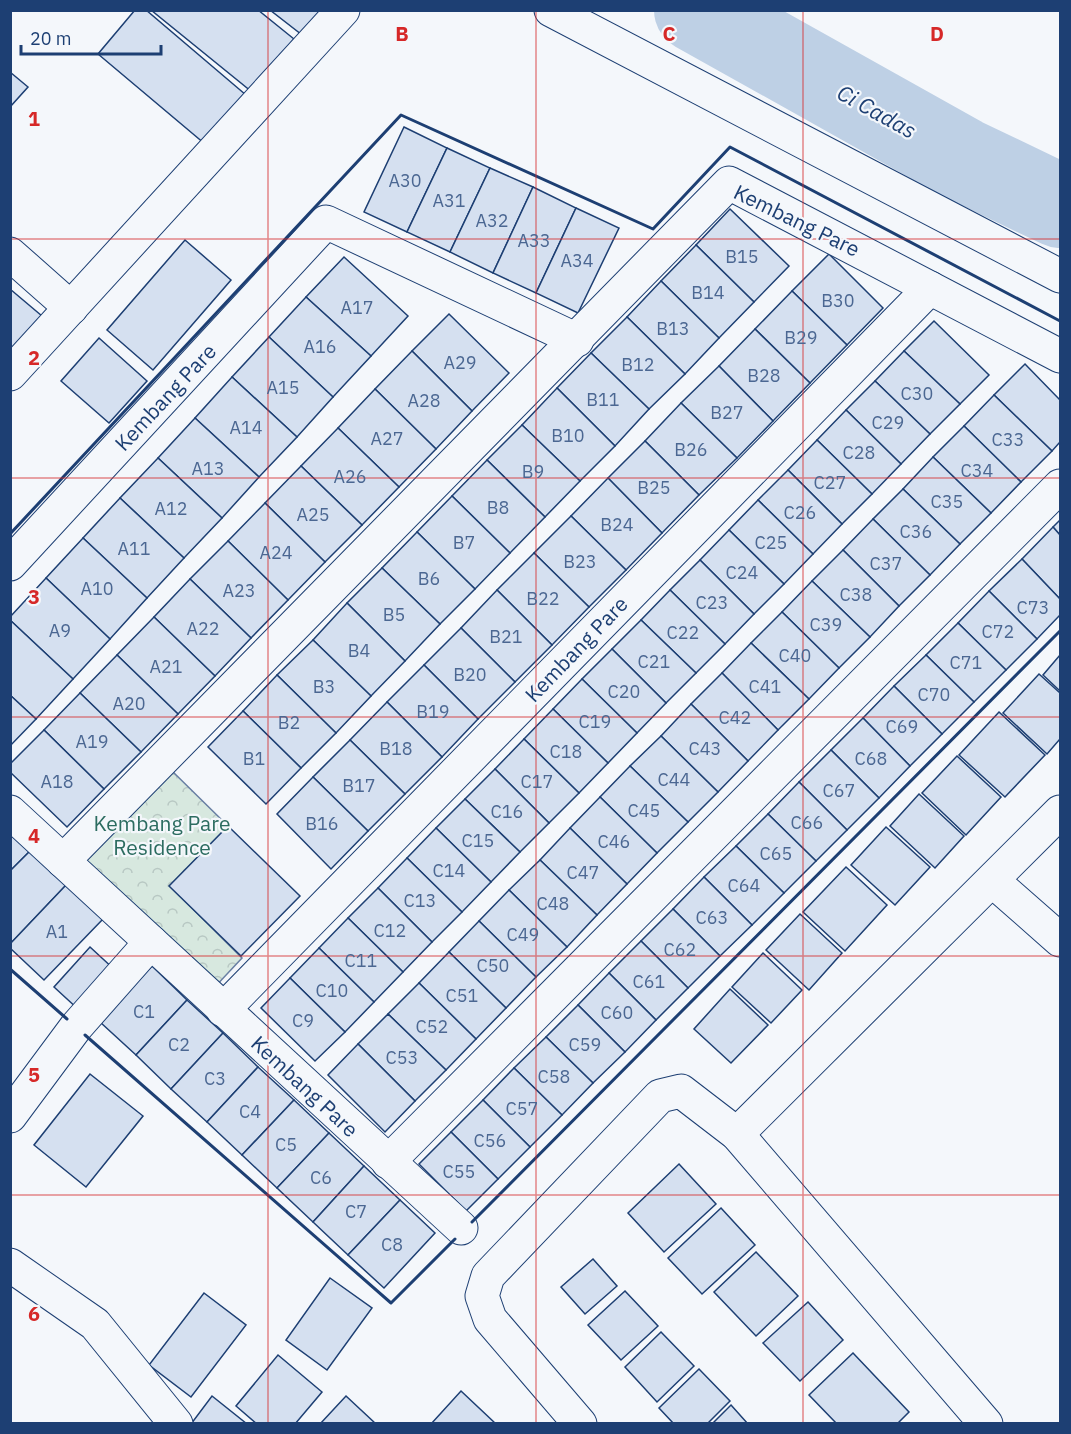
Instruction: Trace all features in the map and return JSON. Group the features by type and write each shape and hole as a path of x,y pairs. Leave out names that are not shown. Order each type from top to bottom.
{"street":[{"path":"10,374 343,10"},
{"path":"551,10 1060,276"},
{"name":"Kembang Pare","path":"63,861 729,183 1060,356"},
{"name":"Kembang Pare","path":"10,564 326,222 577,340"},
{"path":"10,254 71,308"},
{"name":"Kembang Pare","path":"223,1010 930,288"},
{"path":"388,1161 1060,486"},
{"name":"Kembang Pare","path":"10,812 461,1228"},
{"path":"737,1134 1060,812"},
{"path":"993,881 1060,940"},
{"path":"10,1116 76,1027 151,942"},
{"path":"580,1424 490,1319 482,1296 488,1276 660,1096 681,1092 737,1134 986,1424"},
{"path":"10,1265 95,1324 176,1424"}],"green space":[{"name":"Kembang Pare Residence","path":"170,769 228,826 170,886 242,958 213,989 81,861"}],"building":[{"path":"135,10 146,10 246,95 205,144 98,54"},
{"path":"151,10 258,10 294,39 252,92"},
{"path":"270,10 326,10 306,38"},
{"path":"10,72 28,87 10,107"},
{"path":"404,127 447,148 407,232 364,212"},
{"path":"447,148 490,168 450,252 407,232"},
{"path":"490,168 533,187 493,273 450,252"},
{"path":"533,187 576,208 536,293 493,273"},
{"path":"576,208 619,228 578,313 536,293"},
{"path":"730,209 789,266 754,302 696,245"},
{"path":"185,240 231,280 153,370 107,330"},
{"path":"696,245 754,302 719,338 661,281"},
{"path":"829,254 883,308 847,345 792,291"},
{"path":"344,257 408,316 371,356 306,297"},
{"path":"661,281 719,338 685,374 627,317"},
{"path":"10,289 42,316 10,352"},
{"path":"792,291 847,345 810,383 755,329"},
{"path":"306,297 371,356 333,397 269,337"},
{"path":"449,314 509,373 472,411 412,351"},
{"path":"627,317 685,374 649,409 591,353"},
{"path":"934,321 989,375 960,404 904,351"},
{"path":"755,329 810,383 773,421 719,366"},
{"path":"269,337 333,397 297,437 232,377"},
{"path":"99,338 147,381 109,423 61,381"},
{"path":"412,351 472,411 436,449 375,389"},
{"path":"904,351 960,404 930,434 875,381"},
{"path":"591,353 649,409 615,446 557,388"},
{"path":"1025,364 1060,400 1060,442 1052,451 994,395"},
{"path":"719,366 773,421 737,458 681,403"},
{"path":"232,377 297,437 259,477 195,418"},
{"path":"875,381 930,434 901,464 846,410"},
{"path":"557,388 615,446 580,481 522,425"},
{"path":"375,389 436,449 399,487 338,428"},
{"path":"994,395 1052,451 1021,482 964,426"},
{"path":"681,403 737,458 699,495 645,441"},
{"path":"846,410 901,464 872,494 817,440"},
{"path":"195,418 259,477 222,518 158,458"},
{"path":"522,425 580,481 545,517 487,460"},
{"path":"964,426 1021,482 991,513 933,457"},
{"path":"338,428 399,487 362,525 301,466"},
{"path":"817,440 872,494 842,524 788,470"},
{"path":"645,441 699,495 662,533 608,478"},
{"path":"933,457 991,513 960,544 903,489"},
{"path":"158,458 222,518 184,558 120,498"},
{"path":"487,460 545,517 510,553 452,496"},
{"path":"301,466 362,525 325,562 265,503"},
{"path":"788,470 842,524 813,554 758,500"},
{"path":"608,478 662,533 626,570 571,516"},
{"path":"903,489 960,544 930,575 873,519"},
{"path":"452,496 510,553 475,589 417,532"},
{"path":"120,498 184,558 147,598 83,538"},
{"path":"758,500 813,554 784,584 729,530"},
{"path":"265,503 325,562 288,600 228,541"},
{"path":"571,516 626,570 589,607 534,553"},
{"path":"873,519 930,575 899,606 843,550"},
{"path":"1060,520 1060,535 1053,527"},
{"path":"1053,527 1060,535 1060,599 1022,559"},
{"path":"729,530 784,584 754,614 700,560"},
{"path":"417,532 475,589 440,624 382,568"},
{"path":"83,538 147,598 110,639 46,578"},
{"path":"228,541 288,600 251,638 190,579"},
{"path":"843,550 899,606 870,637 812,581"},
{"path":"534,553 589,607 552,645 497,590"},
{"path":"1022,559 1060,599 1060,615 1037,639 989,591"},
{"path":"700,560 754,614 725,644 670,590"},
{"path":"382,568 440,624 405,661 347,603"},
{"path":"46,578 110,639 73,679 10,620 10,617"},
{"path":"190,579 251,638 215,676 154,617"},
{"path":"812,581 870,637 839,668 782,612"},
{"path":"497,590 552,645 515,682 461,628"},
{"path":"670,590 725,644 696,673 641,620"},
{"path":"989,591 1037,639 1006,670 958,623"},
{"path":"347,603 405,661 371,696 313,640"},
{"path":"782,612 839,668 809,699 751,643"},
{"path":"154,617 215,676 178,714 117,655"},
{"path":"10,620 73,679 36,719 10,695"},
{"path":"641,620 696,673 666,703 612,649"},
{"path":"958,623 1006,670 974,702 926,655"},
{"path":"461,628 515,682 478,719 424,665"},
{"path":"313,640 371,696 336,733 277,675"},
{"path":"751,643 809,699 778,730 722,673"},
{"path":"612,649 666,703 637,733 582,679"},
{"path":"117,655 178,714 141,752 80,693"},
{"path":"926,655 974,702 942,734 894,686"},
{"path":"1060,655 1060,691 1043,675"},
{"path":"424,665 478,719 442,757 387,702"},
{"path":"722,673 778,730 748,761 691,704"},
{"path":"1039,674 1060,693 1060,739 1047,754 1003,713"},
{"path":"277,675 336,733 301,768 243,711"},
{"path":"582,679 637,733 608,763 553,709"},
{"path":"894,686 942,734 910,766 863,718"},
{"path":"80,693 141,752 104,789 44,730"},
{"path":"10,695 36,719 10,746"},
{"path":"387,702 442,757 405,794 350,740"},
{"path":"691,704 748,761 718,792 661,736"},
{"path":"553,709 608,763 579,793 524,739"},
{"path":"243,711 301,768 266,804 208,747"},
{"path":"999,712 1045,755 1005,797 959,755"},
{"path":"863,718 910,766 879,798 831,750"},
{"path":"44,730 104,789 67,827 10,772 10,764"},
{"path":"661,736 718,792 688,822 630,766"},
{"path":"524,739 579,793 549,823 495,769"},
{"path":"350,740 405,794 368,831 313,777"},
{"path":"831,750 879,798 847,830 799,782"},
{"path":"957,756 1001,797 966,835 922,793"},
{"path":"630,766 688,822 657,853 600,797"},
{"path":"495,769 549,823 520,852 465,799"},
{"path":"313,777 368,831 331,869 277,814"},
{"path":"799,782 847,830 816,861 768,814"},
{"path":"919,794 964,836 935,868 890,826"},
{"path":"600,797 657,853 627,884 570,828"},
{"path":"465,799 520,852 491,882 436,828"},
{"path":"768,814 816,861 784,893 736,846"},
{"path":"228,826 300,896 241,956 169,886"},
{"path":"886,827 930,867 895,905 851,865"},
{"path":"436,828 491,882 462,912 407,858"},
{"path":"570,828 627,884 597,915 540,860"},
{"path":"10,831 31,850 10,871"},
{"path":"736,846 784,893 752,925 704,877"},
{"path":"31,850 67,884 10,944 10,871"},
{"path":"407,858 462,912 432,942 378,888"},
{"path":"540,860 597,915 567,947 509,890"},
{"path":"846,867 887,905 845,951 803,912"},
{"path":"704,877 752,925 720,956 673,909"},
{"path":"67,884 103,919 44,980 10,948 10,944"},
{"path":"378,888 432,942 403,972 348,918"},
{"path":"509,890 567,947 536,977 479,921"},
{"path":"673,909 720,956 688,988 641,941"},
{"path":"800,914 842,953 809,990 766,950"},
{"path":"348,918 403,972 374,1002 319,948"},
{"path":"479,921 536,977 506,1008 449,952"},
{"path":"641,941 688,988 656,1020 609,973"},
{"path":"90,947 116,971 79,1010 54,987"},
{"path":"319,948 374,1002 345,1032 290,978"},
{"path":"449,952 506,1008 476,1039 419,983"},
{"path":"763,953 802,990 771,1023 732,987"},
{"path":"152,966 187,1000 136,1055 100,1022"},
{"path":"609,973 656,1020 625,1052 578,1005"},
{"path":"290,978 345,1032 315,1061 261,1008"},
{"path":"419,983 476,1039 446,1070 388,1014"},
{"path":"730,989 768,1025 731,1063 694,1029"},
{"path":"187,1000 223,1033 171,1089 136,1055"},
{"path":"578,1005 625,1052 593,1083 546,1037"},
{"path":"388,1014 446,1070 415,1101 358,1044"},
{"path":"223,1033 258,1067 207,1122 171,1089"},
{"path":"546,1037 593,1083 562,1115 514,1068"},
{"path":"358,1044 415,1101 385,1132 328,1075"},
{"path":"258,1067 294,1100 242,1155 207,1122"},
{"path":"514,1068 562,1115 530,1147 483,1100"},
{"path":"90,1074 143,1116 86,1187 34,1145"},
{"path":"294,1100 329,1133 277,1188 242,1155"},
{"path":"483,1100 530,1147 498,1179 451,1132"},
{"path":"451,1132 498,1179 466,1211 419,1164"},
{"path":"329,1133 364,1166 313,1222 277,1188"},
{"path":"679,1164 716,1204 664,1252 628,1213"},
{"path":"364,1166 400,1200 348,1255 313,1222"},
{"path":"400,1200 435,1233 384,1288 348,1255"},
{"path":"721,1208 755,1245 702,1294 668,1258"},
{"path":"756,1252 798,1296 756,1336 714,1292"},
{"path":"593,1259 617,1286 585,1314 561,1287"},
{"path":"330,1278 372,1308 327,1370 286,1340"},
{"path":"625,1291 658,1326 621,1360 588,1325"},
{"path":"204,1293 246,1325 191,1397 149,1365"},
{"path":"808,1302 843,1340 800,1381 763,1343"},
{"path":"661,1332 694,1366 657,1402 625,1367"},
{"path":"853,1353 909,1412 897,1424 837,1424 809,1395"},
{"path":"278,1355 322,1392 295,1424 257,1424 236,1406"},
{"path":"699,1369 730,1401 707,1424 674,1424 659,1408"},
{"path":"461,1391 496,1424 431,1424"},
{"path":"212,1396 247,1424 191,1424"},
{"path":"346,1396 376,1424 320,1424"},
{"path":"731,1405 748,1424 712,1424"}],"waterway":[{"name":"Ci Cadas","path":"696,10 962,159 1060,206"}],"wall":[{"path":"10,534 401,115 653,229 730,147 1060,321"},
{"path":"472,1222 1060,631"},
{"path":"10,969 67,1019"},
{"path":"85,1035 391,1303 455,1239"}]}
